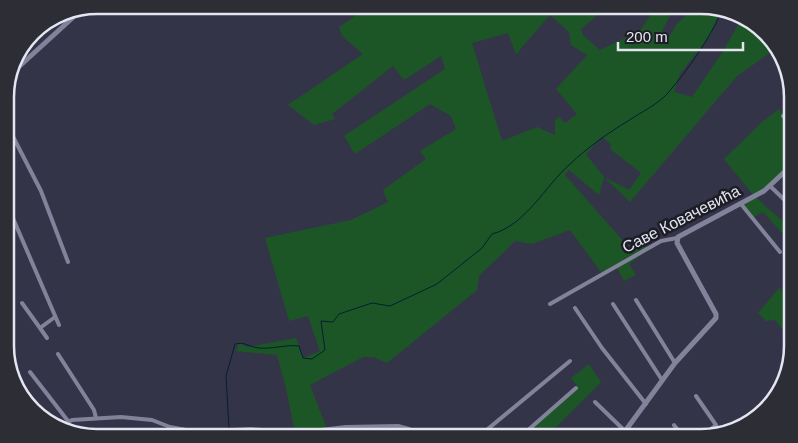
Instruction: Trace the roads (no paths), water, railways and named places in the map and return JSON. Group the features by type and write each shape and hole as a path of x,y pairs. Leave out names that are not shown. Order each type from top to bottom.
{"street":[{"path":"20,66 75,17"},
{"path":"14,139 41,192 68,262"},
{"name":"Саве Ковачевића","path":"550,304 661,240 677,238 741,204 770,186 784,173"},
{"path":"770,186 784,199"},
{"path":"741,204 780,252"},
{"path":"14,221 59,325"},
{"path":"627,429 675,363 716,318 716,314 677,243 677,238"},
{"path":"636,300 675,363"},
{"path":"22,303 48,338"},
{"path":"613,304 662,380"},
{"path":"575,308 602,348 646,404"},
{"path":"40,328 55,317"},
{"path":"58,354 94,410 96,418"},
{"path":"488,429 570,362"},
{"path":"30,372 68,421"},
{"path":"529,429 576,388"},
{"path":"696,396 716,425 712,429"},
{"path":"595,402 618,429"},
{"path":"65,423 96,418 152,420 181,429"},
{"path":"674,425 677,429"},
{"path":"342,429 377,426 402,426 407,429"}],"waterway":[{"path":"229,428 226,376 235,344 259,348 299,346 303,358 312,359 325,350 321,321 333,322 339,314 372,303 390,306 437,284 482,248 492,234 504,229 525,214 561,173 583,152 664,97 698,54 719,16"}]}
